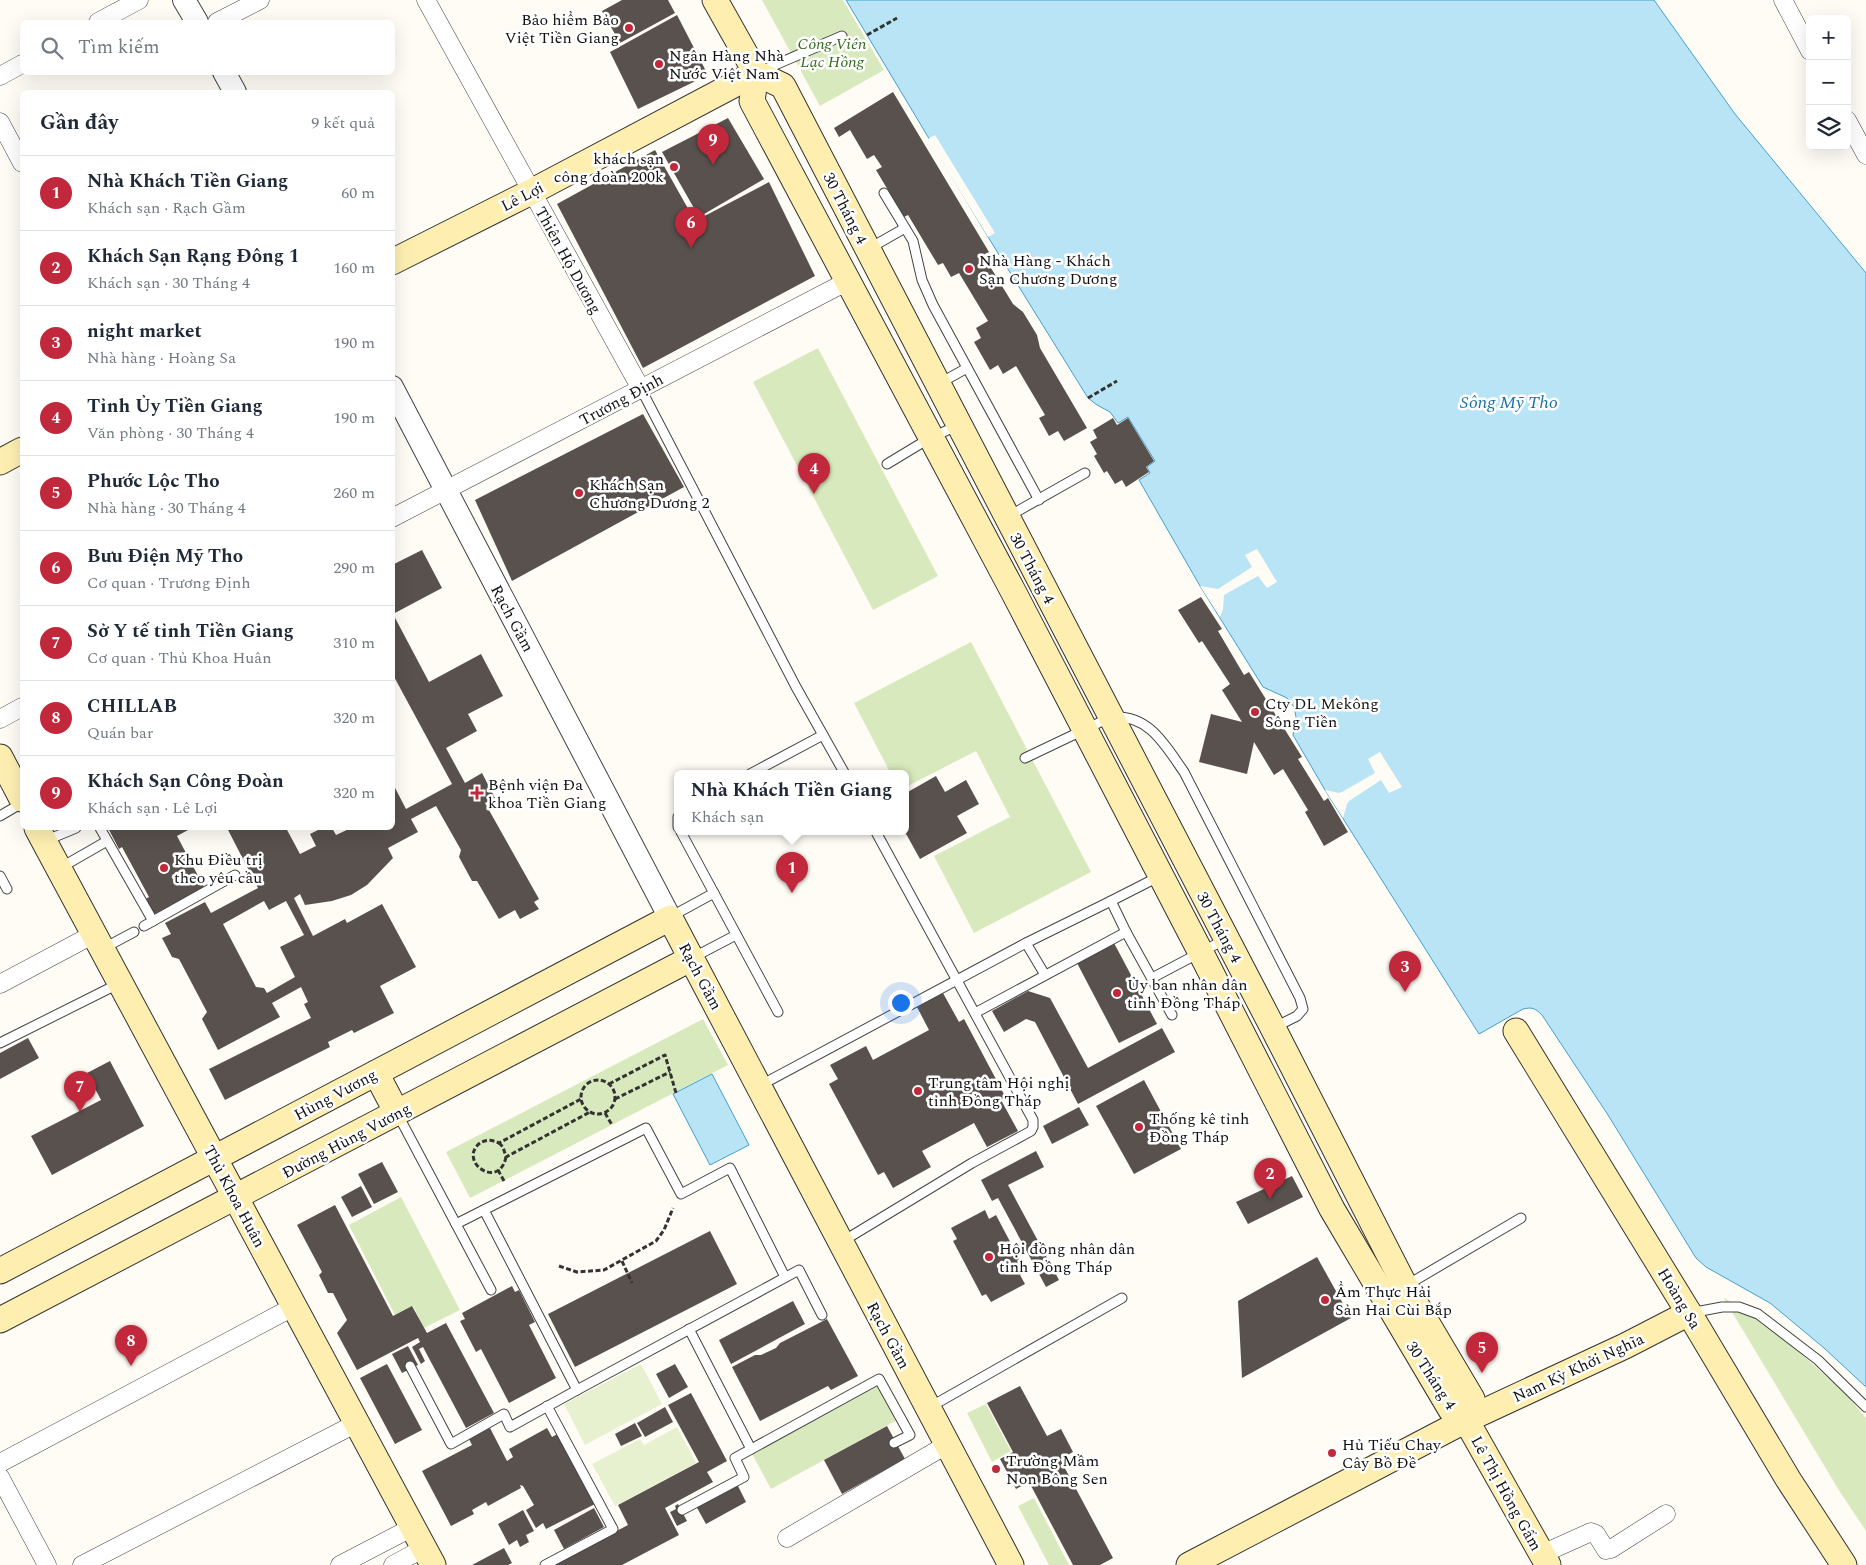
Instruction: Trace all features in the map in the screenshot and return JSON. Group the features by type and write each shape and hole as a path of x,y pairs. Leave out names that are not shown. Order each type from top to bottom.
{"main road":[{"path":"715,0 756,73"},
{"name":"Lê Lợi","path":"395,260 531,192 756,73"},
{"name":"30 Tháng 4","path":"756,73 784,86 872,257 1405,1286 1472,1399 1466,1420 1451,1410 1332,1209 1014,593 752,101 756,73"},
{"path":"848,280 872,257"},
{"path":"0,462 20,451"},
{"path":"0,757 20,797"},
{"name":"Thủ Khoa Huân","path":"41,834 423,1547"},
{"name":"Rạch Gầm","path":"670,918 1011,1565"},
{"name":"Hùng Vương","path":"0,1271 670,918"},
{"name":"Đường Hùng Vương","path":"0,1320 692,958"},
{"path":"1246,1040 1273,1028"},
{"name":"Hoàng Sa","path":"1516,1031 1689,1313 1788,1479 1844,1565"},
{"path":"376,1073 397,1113"},
{"name":"Nam Kỳ Khởi Nghĩa","path":"1189,1565 1466,1420 1625,1346 1689,1313"},
{"name":"Lê Thị Hồng Gấm","path":"1466,1420 1545,1560"}],"street":[{"path":"102,20 139,0"},
{"path":"184,0 195,20"},
{"path":"221,20 260,0"},
{"name":"Thiên Hộ Dương","path":"426,0 641,389"},
{"path":"1783,0 1806,43"},
{"path":"0,76 20,65"},
{"path":"226,75 234,90"},
{"path":"0,122 20,159"},
{"path":"1851,127 1866,155"},
{"name":"Trương Định","path":"395,516 848,280"},
{"name":"Rạch Gầm","path":"395,393 670,918"},
{"path":"1014,593 1040,580"},
{"path":"0,719 20,709"},
{"path":"0,984 98,942"},
{"path":"1332,1209 1358,1196"},
{"path":"0,1463 294,1307"},
{"path":"82,1565 357,1423"},
{"path":"787,1538 948,1444"},
{"path":"0,1477 46,1565"},
{"path":"1545,1560 1591,1532 1596,1534 1606,1550 1611,1549 1666,1514"},
{"path":"340,1565 423,1547"},
{"path":"392,1565 423,1547"}],"lane":[{"path":"756,73 842,36"},
{"path":"884,193 913,241 922,280 933,305 1039,500"},
{"path":"872,257 906,228"},
{"path":"938,384 967,368"},
{"path":"641,389 842,770"},
{"path":"887,464 930,438 959,425"},
{"path":"1007,518 1085,473"},
{"path":"1025,758 1111,717 1125,716 1140,721 1161,738 1184,772 1300,998 1303,1009 1297,1016 1273,1028"},
{"path":"757,770 823,735"},
{"path":"0,816 20,802"},
{"path":"41,834 64,830"},
{"path":"101,830 153,921"},
{"path":"683,835 778,1012"},
{"path":"841,1242 972,1163 1031,1131 1033,1127 1032,1120 878,835"},
{"path":"59,868 108,841"},
{"path":"144,926 235,875"},
{"path":"0,876 7,889"},
{"path":"758,1086 1026,943 1161,876"},
{"path":"670,918 714,893"},
{"path":"1111,901 1172,1015"},
{"path":"98,942 134,932"},
{"path":"975,1013 1126,932"},
{"path":"692,958 736,934"},
{"path":"1152,978 1226,938"},
{"path":"1026,943 1045,975"},
{"path":"0,1044 120,983"},
{"path":"397,1113 490,1290"},
{"path":"456,1224 646,1128 681,1194 730,1168 785,1277"},
{"path":"484,1210 577,1390"},
{"path":"1405,1286 1521,1218"},
{"path":"410,1366 451,1444 504,1414 510,1426 799,1270 822,1315"},
{"path":"928,1409 1122,1298"},
{"path":"1689,1313 1722,1307 1739,1307 1758,1314 1818,1360 1866,1407"},
{"path":"689,1329 751,1449"},
{"path":"682,1510 744,1476 735,1458 879,1379 910,1435 894,1444"},
{"path":"545,1565 613,1529 547,1406"}],"path":[{"path":"867,35 897,18"},
{"path":"1088,398 1117,381"},
{"path":"608,1084 665,1054 676,1093"},
{"path":"615,1099 670,1072"},
{"path":"593,1081 604,1081 608,1084 612,1088 615,1099 611,1109 605,1113 596,1114 590,1112 583,1104 582,1099 584,1088 593,1081"},
{"path":"499,1143 582,1099"},
{"path":"506,1157 590,1112"},
{"path":"605,1113 612,1126"},
{"path":"489,1140 499,1143 503,1147 506,1157 502,1167 493,1172 482,1171 478,1168 473,1158 476,1148 484,1141 489,1140"},
{"path":"498,1170 504,1181"},
{"path":"559,1266 576,1272 604,1270 656,1241 664,1230 673,1208"},
{"path":"621,1260 632,1282"}],"green space":[{"name":"Công Viên Lạc Hồng","path":"762,0 843,0 884,70 820,106"},
{"path":"818,348 938,576 873,610 753,382"},
{"path":"971,642 1091,872 974,933 934,856 1010,817 976,751 909,785 909,770 889,770 854,703"},
{"path":"703,1019 728,1065 470,1198 446,1152"},
{"path":"401,1197 460,1310 424,1328 413,1306 395,1315 349,1225"},
{"path":"1723,1297 1780,1335 1845,1393 1866,1418 1866,1531 1840,1492"},
{"path":"641,1364 662,1404 585,1445 564,1404"},
{"path":"876,1381 897,1420 771,1489 750,1450"},
{"path":"986,1404 1011,1451 992,1462 967,1413"},
{"path":"677,1427 696,1463 615,1506 592,1464 640,1439 644,1445"},
{"path":"1034,1498 1069,1565 1049,1565 1018,1506"}],"water":[{"name":"Sông Mỹ Tho","path":"846,0 1654,0 1735,114 1866,273 1866,1387 1824,1348 1770,1303 1706,1267 1696,1258 1608,1115 1540,1013 1529,1008 1523,1009 1479,1034 1325,790 1293,735 1296,717 1294,707 1287,698 1263,687 1200,586 1139,480 1150,473 1147,467 1155,461 1128,417 1118,423 1110,412 1088,398 988,237"},
{"path":"712,1074 749,1145 710,1165 673,1094"}],"pier":[{"path":"935,135 995,233 988,237 928,139"},
{"path":"1257,549 1277,582 1267,588 1258,576 1224,595 1223,609 1220,617 1200,586 1218,589 1252,567 1245,555"},
{"path":"1380,752 1402,787 1389,793 1381,780 1349,801 1343,818 1325,790 1342,792 1375,773 1368,759"}],"building":[{"name":"Bảo hiểm Bảo Việt Tiền Giang","path":"622,0 668,0 675,13 620,43 602,11"},
{"name":"Ngân Hàng Nhà Nước Việt Nam","path":"677,15 708,75 638,109 610,52"},
{"name":"Nhà Hàng - Khách Sạn Chương Dương","path":"893,92 989,252 983,255 1013,304 1023,312 1037,335 1040,348 1087,428 1064,441 1058,431 1049,436 1039,418 1045,415 1016,366 1003,374 998,365 990,370 974,342 981,338 976,328 988,321 959,273 951,277 943,263 938,265 908,215 904,217 876,170 882,167 874,155 867,159 850,130 839,137 834,128"},
{"path":"728,118 764,179 699,217 662,152"},
{"path":"655,150 695,221 769,182 815,276 643,368 557,204"},
{"name":"Khách Sạn Chương Dương 2","path":"643,414 684,487 512,581 475,500"},
{"path":"1113,418 1117,425 1128,418 1154,461 1146,467 1149,472 1126,487 1122,480 1115,484 1107,471 1104,473 1094,456 1097,454 1090,442 1097,438 1093,430"},
{"path":"422,550 442,588 395,613 395,564"},
{"path":"1201,597 1222,629 1218,631 1244,675 1249,672 1302,757 1298,759 1324,801 1328,798 1348,832 1324,846 1305,812 1308,810 1283,769 1274,775 1254,742 1247,774 1199,762 1211,714 1242,722 1222,690 1230,684 1202,641 1199,643 1178,610"},
{"path":"395,618 429,682 481,654 503,696 468,714 477,731 446,748 465,783 482,773 495,798 485,803 539,899 534,902 539,909 520,919 515,910 499,919 477,881 472,881 459,857 461,850 436,806 411,819 418,832 388,848 393,858 367,885 351,895 332,901 305,905 300,894 294,898 313,936 345,919 347,923 382,904 416,967 380,986 394,1013 354,1033 352,1030 328,1042 330,1047 225,1100 209,1069 311,1018 304,1004 308,1002 301,987 272,1003 280,1017 218,1050 202,1019 207,1012 179,959 172,957 162,938 171,934 165,923 205,902 211,913 258,888 228,830 287,830 300,854 316,846 310,834 318,830 333,830 336,835 347,830 395,830 395,788 406,809 452,784 395,679","holes":["264,901 269,910 286,901 304,935 280,947 295,977 267,993 264,988 256,987 223,924"]},
{"path":"936,776 945,792 966,780 979,804 957,816 967,833 920,859 907,835 909,835 909,791"},
{"name":"Khu Điều trị theo yêu cầu","path":"109,830 188,830 177,836 204,887 153,915 144,900 149,897 122,847 119,849"},
{"name":"Ủy ban nhân dân tỉnh Đồng Tháp","path":"1114,943 1157,1024 1119,1043 1077,963"},
{"path":"1028,991 1050,998 1088,1068 1162,1028 1175,1052 1078,1104 1035,1022 1026,1019 1004,1032 992,1011"},
{"name":"Trung tâm Hội nghị tỉnh Đồng Tháp","path":"943,993 959,1022 964,1019 1006,1098 1001,1100 1018,1131 987,1147 974,1123 922,1151 931,1167 893,1188 884,1172 878,1175 829,1084 838,1079 830,1065 866,1046 873,1060 929,1030 917,1007"},
{"path":"28,1038 39,1058 0,1079 0,1053"},
{"path":"110,1061 144,1126 52,1175 31,1136 101,1100 87,1073"},
{"name":"Thống kê tỉnh Đồng Tháp","path":"1144,1080 1181,1149 1134,1174 1096,1106"},
{"path":"1079,1107 1089,1125 1052,1144 1043,1126"},
{"path":"1036,1151 1044,1167 1008,1185 1059,1280 1046,1287 998,1198 992,1201 981,1180"},
{"path":"382,1162 398,1192 374,1204 358,1174"},
{"path":"1292,1176 1303,1197 1248,1224 1236,1202"},
{"path":"361,1186 372,1207 352,1217 341,1197"},
{"path":"335,1205 393,1316 412,1306 427,1333 446,1323 494,1413 466,1428 423,1347 419,1349 425,1361 421,1364 412,1347 420,1342 418,1338 357,1370 337,1333 347,1320 333,1293 328,1293 319,1275 322,1272 297,1225"},
{"name":"Hội đồng nhân dân tỉnh Đồng Tháp","path":"985,1210 989,1219 996,1215 1026,1272 1020,1275 1025,1284 991,1302 986,1294 982,1296 953,1241 957,1239 951,1228"},
{"path":"710,1231 737,1284 575,1367 548,1314"},
{"path":"1317,1257 1351,1318 1242,1378 1238,1301"},
{"path":"512,1286 515,1292 519,1290 535,1322 529,1325 556,1378 509,1403 481,1349 476,1352 460,1321 465,1319 462,1313"},
{"path":"793,1301 805,1324 731,1364 719,1340"},
{"path":"827,1319 858,1376 831,1390 828,1386 760,1421 732,1367 755,1355 761,1355 776,1348 780,1343"},
{"path":"408,1346 418,1365 402,1373 392,1354"},
{"path":"387,1364 422,1430 395,1444 360,1378"},
{"path":"675,1364 688,1387 669,1398 656,1374"},
{"path":"1020,1386 1047,1436 1061,1429 1073,1452 1060,1459 1113,1558 1100,1565 1073,1565 1029,1482 1016,1489 1000,1459 1013,1452 987,1403"},
{"path":"691,1393 727,1461 707,1472 713,1482 665,1508 679,1535 622,1565 552,1565 628,1525 618,1505 699,1462 668,1405"},
{"path":"665,1407 673,1422 645,1437 637,1423"},
{"path":"635,1423 642,1436 621,1446 615,1434"},
{"path":"887,1426 905,1459 842,1494 824,1460"},
{"path":"490,1428 507,1461 513,1457 509,1449 547,1428 552,1437 561,1432 574,1456 571,1460 582,1481 589,1477 599,1495 592,1498 595,1504 546,1529 543,1523 536,1528 526,1510 534,1505 523,1486 520,1485 521,1488 488,1506 486,1502 472,1510 474,1514 451,1526 422,1471 472,1445 469,1439"},
{"path":"737,1484 746,1502 706,1524 696,1506"},
{"path":"678,1504 687,1521 677,1526 670,1512 676,1509 675,1506"},
{"path":"594,1508 604,1527 564,1549 554,1530"},
{"path":"523,1510 534,1531 526,1535 529,1542 520,1547 517,1540 509,1545 498,1524"},
{"path":"504,1548 512,1563 508,1565 472,1565"}],"place":[{"name":"Bảo hiểm Bảo Việt Tiền Giang","path":"629,28"},
{"name":"Ngân Hàng Nhà Nước Việt Nam","path":"659,64"},
{"name":"Khách Sạn Công Đoàn","path":"713,165"},
{"name":"khách sạn công đoàn 200k","path":"674,167"},
{"name":"Bưu Điện Mỹ Tho","path":"691,248"},
{"name":"Nhà Hàng - Khách Sạn Chương Dương","path":"969,269"},
{"name":"Khách Sạn Chương Dương 2","path":"579,493"},
{"name":"Tỉnh Ủy Tiền Giang","path":"814,494"},
{"name":"Cty DL Mekông Sông Tiền","path":"1255,712"},
{"name":"Bệnh viện Đa khoa Tiền Giang","path":"477,793"},
{"name":"Khu Điều trị theo yêu cầu","path":"164,868"},
{"name":"Nhà Khách Tiền Giang","path":"792,893"},
{"name":"night market","path":"1405,992"},
{"name":"Ủy ban nhân dân tỉnh Đồng Tháp","path":"1117,993"},
{"name":"Trung tâm Hội nghị tỉnh Đồng Tháp","path":"918,1091"},
{"name":"Sở Y tế tỉnh Tiền Giang","path":"80,1112"},
{"name":"Thống kê tỉnh Đồng Tháp","path":"1139,1127"},
{"name":"Khách Sạn Rạng Đông 1","path":"1270,1199"},
{"name":"Hội đồng nhân dân tỉnh Đồng Tháp","path":"989,1257"},
{"name":"Ẩm Thực Hải Sản Hai Cùi Bắp","path":"1325,1300"},
{"name":"CHILLAB","path":"131,1366"},
{"name":"Phước Lộc Tho","path":"1482,1373"},
{"name":"Hủ Tiếu Chay Cây Bồ Đề","path":"1332,1453"},
{"name":"Trường Mầm Non Bông Sen","path":"996,1469"}]}
